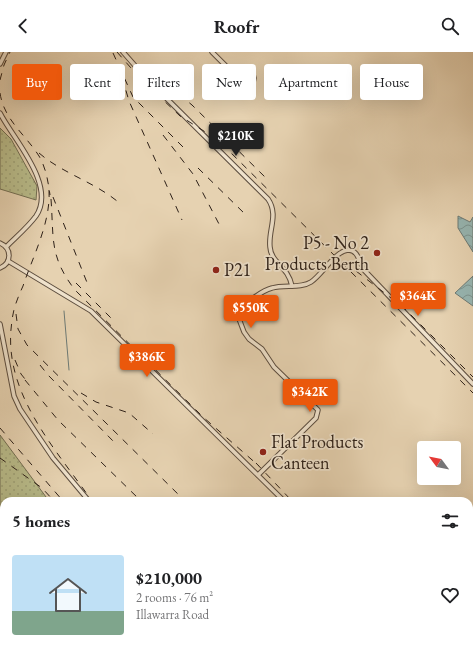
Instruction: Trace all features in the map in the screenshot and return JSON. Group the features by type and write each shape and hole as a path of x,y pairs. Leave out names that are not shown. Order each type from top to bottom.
{"street":[{"path":"0,64 6,52"},
{"path":"123,52 145,77 273,205 274,214 269,246 271,256 287,271 292,286"},
{"path":"212,52 225,64"},
{"path":"0,112 24,150 41,188 40,206 37,214 6,247"},
{"path":"0,243 6,247 9,253 8,261 0,268"},
{"path":"258,475 306,428 318,413 318,410 274,367 262,349 246,336 236,312 263,291 272,287 292,286 312,281 342,252 350,250 357,254 362,267 368,276 473,384"},
{"path":"8,261 91,311 280,497"},
{"path":"0,324 14,396 20,409 53,458 86,497"}],"green space":[{"path":"0,128 11,139 37,186 36,200 0,189"},
{"path":"0,435 46,497 0,497"}],"water":[{"path":"458,216 470,222 473,217 473,252 458,228"},
{"path":"473,276 473,306 455,293"}],"waterway":[{"path":"64,311 69,370"}],"railway":[{"path":"0,80 4,65 10,52"},
{"path":"117,52 138,76 180,116 218,140 473,393"},
{"path":"113,53 133,97 184,148"},
{"path":"125,87 129,101 182,220"},
{"path":"0,93 2,103 10,119 39,156 46,175 50,195"},
{"path":"186,100 268,180"},
{"path":"163,135 193,174 219,224"},
{"path":"39,153 57,166 98,188 117,201"},
{"path":"198,168 247,216"},
{"path":"49,190 49,202 44,227 13,312 11,347 15,371 23,395 34,417 62,460 89,497"},
{"path":"53,197 88,285"},
{"path":"51,199 54,247 61,267 75,290 203,417 259,466"},
{"path":"356,271 404,308 473,377"},
{"path":"76,283 114,321"},
{"path":"16,314 18,329 27,345 181,497"},
{"path":"15,360 21,374 29,384"},
{"path":"40,365 116,444"},
{"path":"25,380 58,420 137,497"},
{"path":"81,393 96,402 129,413 153,434"},
{"path":"0,428 60,497"},
{"path":"0,458 42,488 50,497"},
{"path":"256,463 288,497"}],"place":[{"name":"P5 - No 2 Products Berth","path":"377,253"},
{"name":"P21","path":"216,270"},
{"name":"Flat Products Canteen","path":"263,452"}]}
